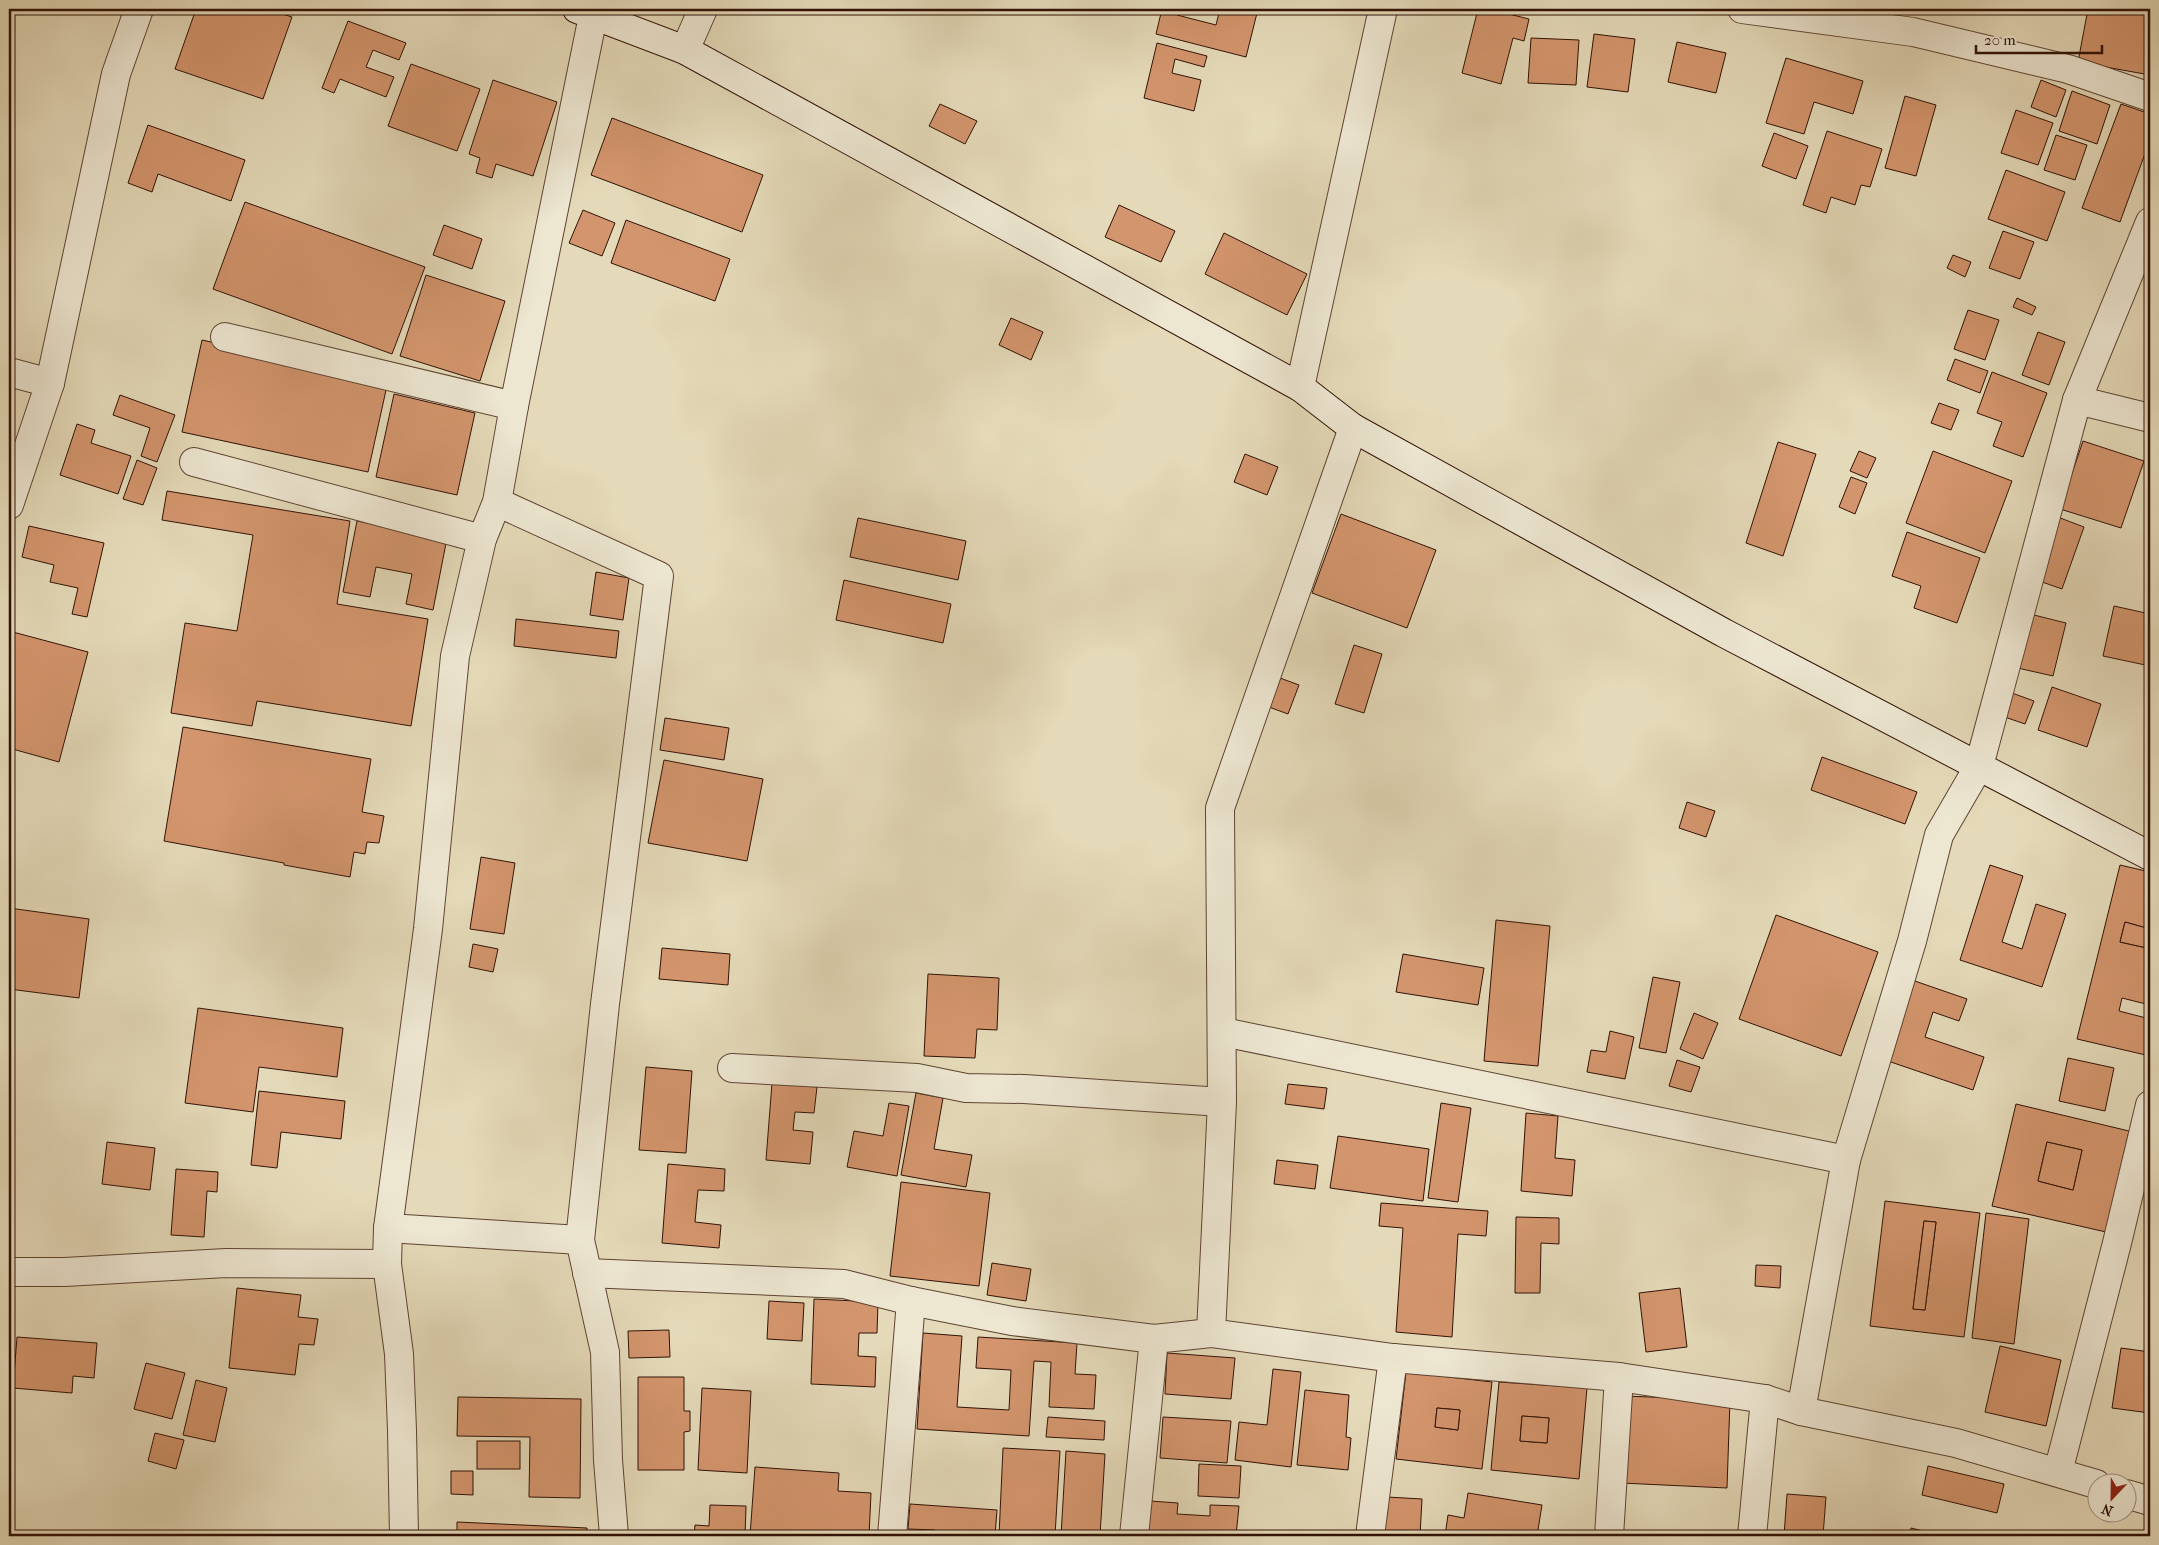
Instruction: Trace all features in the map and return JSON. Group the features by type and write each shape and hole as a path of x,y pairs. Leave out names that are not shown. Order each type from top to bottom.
{"street":[{"path":"9,505 50,383 116,74 139,9"},
{"path":"685,50 703,9"},
{"path":"1300,387 1383,9"},
{"path":"1742,9 1913,32 2068,69 2150,97"},
{"path":"404,1536 402,1430 398,1354 387,1264 388,1228 428,929 455,656 482,539 497,502 585,13 685,50 1300,387 1353,428 1724,633 2150,856"},
{"path":"1801,1411 1846,1160 1912,941 1939,835 1979,766 2077,400 2150,222"},
{"path":"225,337 514,406"},
{"path":"9,372 50,383"},
{"path":"2077,400 2150,418"},
{"path":"1211,1333 1222,1102 1220,808 1353,428"},
{"path":"194,462 482,539"},
{"path":"497,502 659,576 605,1004 580,1240 605,1352 608,1460 614,1536"},
{"path":"1223,1032 1846,1160"},
{"path":"732,1068 917,1078 966,1088 1024,1089 1222,1102"},
{"path":"2058,1472 2117,1243 2150,1105"},
{"path":"388,1228 580,1240"},
{"path":"9,1272 65,1272 226,1263 387,1264"},
{"path":"587,1273 844,1284 912,1301 1012,1321 1154,1339 1211,1333 1393,1358 1619,1377 1765,1399 1801,1411 1956,1443 2086,1481"},
{"path":"892,1536 912,1301"},
{"path":"1134,1536 1154,1339"},
{"path":"1370,1536 1393,1358"},
{"path":"1609,1536 1619,1377"},
{"path":"1752,1536 1765,1399"},
{"path":"2136,1497 2150,1501"}],"building":[{"path":"196,9 267,9 292,17 263,99 175,69"},
{"path":"1162,9 1179,9 1177,15 1216,25 1220,9 1258,9 1246,57 1156,34"},
{"path":"1478,9 1489,9 1529,19 1524,41 1513,38 1501,84 1462,73"},
{"path":"2088,9 2150,9 2150,75 2078,62"},
{"path":"348,21 406,43 399,60 373,50 366,67 394,77 386,97 340,79 334,93 322,88"},
{"path":"1594,34 1635,39 1628,92 1587,87"},
{"path":"1531,38 1579,40 1576,85 1528,83"},
{"path":"1677,42 1726,53 1716,93 1668,82"},
{"path":"1157,43 1207,56 1204,67 1175,59 1172,73 1201,80 1194,111 1144,98"},
{"path":"1786,58 1863,81 1853,114 1814,102 1804,134 1766,123"},
{"path":"411,64 480,89 457,151 388,126"},
{"path":"493,80 557,102 533,176 496,164 492,178 476,173 480,158 469,154"},
{"path":"2041,80 2066,90 2056,117 2031,107"},
{"path":"2072,91 2110,105 2097,144 2059,131"},
{"path":"1905,96 1936,105 1916,176 1885,168"},
{"path":"940,104 977,121 965,144 929,126"},
{"path":"2121,104 2150,114 2150,140 2120,222 2082,208"},
{"path":"2016,110 2053,123 2038,165 2001,153"},
{"path":"612,118 763,175 742,232 591,175"},
{"path":"148,125 245,160 231,201 158,174 152,192 128,183"},
{"path":"1827,131 1882,149 1870,187 1861,185 1855,205 1831,197 1826,213 1803,205"},
{"path":"1774,133 1808,146 1796,179 1762,166"},
{"path":"2056,135 2087,145 2075,180 2044,170"},
{"path":"2006,170 2065,192 2047,241 1988,219"},
{"path":"245,202 425,267 392,354 213,289"},
{"path":"1119,205 1175,231 1161,262 1105,237"},
{"path":"583,210 615,223 602,256 569,243"},
{"path":"626,220 730,259 715,301 611,263"},
{"path":"444,225 482,239 472,269 433,255"},
{"path":"2003,231 2034,242 2020,279 1989,268"},
{"path":"1224,233 1307,274 1287,315 1205,274"},
{"path":"1953,255 1971,262 1965,277 1947,268"},
{"path":"426,275 505,301 480,381 400,356"},
{"path":"2017,298 2036,307 2032,315 2013,307"},
{"path":"1968,310 1999,320 1985,360 1954,349"},
{"path":"1011,318 1043,332 1031,360 999,345"},
{"path":"2038,332 2065,342 2049,385 2022,375"},
{"path":"202,340 388,381 368,472 182,432"},
{"path":"1955,359 1988,371 1980,393 1947,380"},
{"path":"1992,372 2047,393 2023,457 1993,446 2002,422 1977,413"},
{"path":"394,394 475,413 457,495 376,477"},
{"path":"120,395 175,415 157,462 141,456 150,428 113,415"},
{"path":"1939,403 1959,410 1951,430 1931,423"},
{"path":"77,424 95,430 91,443 131,456 118,494 60,475"},
{"path":"2083,441 2144,461 2121,528 2060,509"},
{"path":"1778,442 1816,454 1783,556 1746,543"},
{"path":"1859,451 1876,458 1867,478 1850,471"},
{"path":"1933,451 2012,481 1985,553 1906,523"},
{"path":"1245,454 1278,467 1267,495 1234,482"},
{"path":"137,460 157,468 143,505 123,499"},
{"path":"1851,477 1867,483 1855,514 1839,507"},
{"path":"167,491 350,521 337,604 428,619 411,726 257,701 252,726 171,713 185,623 237,631 253,535 162,520"},
{"path":"2047,513 2084,527 2062,589 2025,576"},
{"path":"1341,514 1436,550 1407,628 1312,593"},
{"path":"858,518 966,541 958,580 850,557"},
{"path":"357,521 447,538 433,610 406,604 412,574 376,567 370,597 343,592"},
{"path":"29,526 104,543 87,617 72,614 78,588 50,582 54,565 22,557"},
{"path":"1907,532 1980,558 1957,623 1914,608 1921,586 1892,576"},
{"path":"596,572 629,578 623,620 590,615"},
{"path":"2150,579 2150,604 2145,603"},
{"path":"844,580 951,604 943,643 836,620"},
{"path":"2114,606 2150,614 2150,666 2103,656"},
{"path":"2014,610 2066,623 2053,676 2000,664"},
{"path":"516,619 619,631 616,658 514,646"},
{"path":"9,631 88,652 59,762 9,748"},
{"path":"1354,645 1382,654 1364,713 1335,704"},
{"path":"1269,674 1299,685 1288,714 1258,703"},
{"path":"2150,684 2150,706 2146,705"},
{"path":"2052,687 2101,704 2087,747 2038,730"},
{"path":"2001,689 2034,701 2025,724 1993,713"},
{"path":"665,718 729,728 724,760 660,750"},
{"path":"183,727 371,759 362,812 384,816 379,843 367,842 365,854 354,852 350,877 164,841"},
{"path":"1822,757 1917,792 1905,824 1811,790"},
{"path":"664,760 763,779 747,861 648,843"},
{"path":"1687,802 1715,811 1706,837 1679,828"},
{"path":"481,857 515,863 504,934 470,929"},
{"path":"1990,865 2023,876 2002,942 2022,949 2036,904 2066,914 2042,987 1960,960"},
{"path":"2120,865 2150,872 2150,929 2125,922 2120,942 2147,948 2150,935 2150,1005 2122,998 2119,1011 2150,1019 2150,1056 2077,1039"},
{"path":"9,908 89,919 79,998 9,989"},
{"path":"1776,915 1878,952 1841,1056 1739,1019"},
{"path":"1496,920 1550,926 1538,1066 1484,1061"},
{"path":"2125,922 2150,929 2147,948 2120,942"},
{"path":"473,944 498,949 493,972 469,967"},
{"path":"662,948 730,954 728,985 659,979"},
{"path":"1403,954 1484,968 1478,1005 1396,992"},
{"path":"928,974 999,978 997,1030 977,1029 975,1058 924,1056"},
{"path":"1653,977 1680,982 1666,1053 1639,1048"},
{"path":"1909,979 1967,999 1959,1021 1933,1012 1925,1037 1984,1057 1973,1090 1882,1059"},
{"path":"198,1008 343,1028 337,1077 259,1067 253,1112 185,1103"},
{"path":"1694,1013 1718,1023 1703,1059 1680,1049"},
{"path":"1610,1031 1634,1037 1625,1079 1587,1072 1591,1050 1606,1052"},
{"path":"2068,1058 2114,1068 2105,1111 2059,1101"},
{"path":"1677,1060 1700,1067 1691,1092 1669,1086"},
{"path":"646,1067 692,1071 686,1153 639,1150"},
{"path":"772,1083 817,1087 814,1113 795,1112 793,1130 813,1132 810,1164 766,1160"},
{"path":"1288,1084 1327,1088 1324,1109 1285,1104"},
{"path":"259,1091 345,1101 341,1139 281,1132 277,1168 251,1165"},
{"path":"916,1093 943,1098 934,1149 972,1155 966,1187 901,1175"},
{"path":"889,1103 909,1106 897,1176 847,1167 854,1131 883,1136"},
{"path":"1441,1103 1471,1108 1458,1202 1428,1198"},
{"path":"2016,1104 2129,1131 2106,1232 1992,1206","holes":["2047,1142 2082,1150 2073,1190 2038,1181"]},
{"path":"1526,1113 1558,1116 1555,1158 1575,1160 1572,1196 1521,1191"},
{"path":"1338,1136 1429,1149 1423,1201 1330,1188"},
{"path":"107,1142 155,1148 150,1190 102,1184"},
{"path":"2047,1142 2082,1150 2073,1190 2038,1181"},
{"path":"1277,1160 1318,1165 1315,1189 1274,1184"},
{"path":"668,1164 725,1169 724,1191 698,1190 695,1222 721,1225 719,1248 662,1243"},
{"path":"176,1169 218,1172 217,1192 207,1191 204,1237 171,1235"},
{"path":"901,1182 990,1193 979,1286 890,1276"},
{"path":"1885,1201 1980,1213 1964,1337 1870,1326","holes":["1924,1221 1936,1222 1925,1310 1913,1309"]},
{"path":"1381,1203 1488,1211 1486,1236 1458,1234 1452,1337 1396,1332 1403,1228 1379,1226"},
{"path":"1986,1213 2029,1219 2014,1344 1972,1338"},
{"path":"1516,1217 1559,1218 1559,1244 1541,1243 1540,1293 1515,1293"},
{"path":"1924,1221 1936,1222 1925,1310 1913,1309"},
{"path":"992,1263 1031,1269 1026,1301 987,1295"},
{"path":"1756,1265 1781,1266 1780,1288 1755,1286"},
{"path":"237,1288 301,1295 298,1317 318,1319 314,1345 299,1344 295,1375 229,1368"},
{"path":"1680,1288 1687,1347 1646,1352 1639,1293"},
{"path":"814,1299 878,1302 877,1333 859,1333 858,1356 876,1357 875,1387 811,1384"},
{"path":"769,1301 804,1303 802,1341 767,1339"},
{"path":"669,1330 670,1357 629,1358 628,1331"},
{"path":"923,1333 962,1336 957,1407 1009,1410 1011,1370 976,1368 978,1337 1077,1343 1075,1374 1096,1375 1094,1409 1049,1407 1051,1362 1034,1361 1029,1436 917,1429"},
{"path":"17,1337 97,1343 94,1378 73,1376 72,1393 13,1388"},
{"path":"2000,1346 2061,1360 2046,1426 1985,1412"},
{"path":"2121,1348 2150,1352 2150,1413 2112,1408"},
{"path":"1167,1353 1235,1358 1231,1399 1165,1394"},
{"path":"146,1363 185,1373 172,1419 134,1409"},
{"path":"1273,1369 1301,1372 1291,1467 1235,1460 1239,1422 1267,1425"},
{"path":"1406,1372 1492,1382 1482,1469 1396,1459","holes":["1437,1408 1460,1410 1458,1430 1435,1427"]},
{"path":"638,1377 684,1377 684,1411 690,1411 690,1431 684,1432 684,1470 638,1470"},
{"path":"196,1380 227,1388 215,1442 183,1435"},
{"path":"1499,1382 1587,1388 1579,1479 1491,1470","holes":["1522,1416 1549,1418 1547,1443 1520,1441"]},
{"path":"702,1388 751,1391 747,1473 698,1470"},
{"path":"1305,1390 1349,1395 1346,1437 1351,1438 1348,1470 1297,1465"},
{"path":"1624,1396 1730,1400 1727,1488 1621,1483"},
{"path":"458,1397 581,1399 580,1498 529,1497 530,1437 457,1436"},
{"path":"1437,1408 1460,1410 1458,1430 1435,1427"},
{"path":"1522,1416 1549,1418 1547,1443 1520,1441"},
{"path":"1048,1417 1105,1421 1104,1440 1046,1437"},
{"path":"1163,1417 1231,1421 1227,1463 1160,1458"},
{"path":"155,1433 184,1440 176,1469 148,1461"},
{"path":"477,1441 520,1441 520,1469 477,1469"},
{"path":"1003,1448 1060,1451 1055,1536 999,1536"},
{"path":"1066,1451 1105,1454 1100,1536 1061,1536"},
{"path":"1199,1464 1241,1466 1239,1498 1198,1496"},
{"path":"1928,1466 2004,1484 1997,1513 1922,1495"},
{"path":"755,1467 839,1473 838,1491 871,1493 869,1536 750,1536"},
{"path":"451,1471 473,1471 473,1495 451,1494"},
{"path":"1468,1493 1542,1505 1537,1536 1445,1536 1448,1515 1464,1518"},
{"path":"1787,1494 1826,1497 1823,1536 1784,1536"},
{"path":"1387,1497 1422,1499 1420,1536 1384,1536"},
{"path":"1150,1501 1178,1503 1177,1514 1210,1516 1210,1505 1239,1506 1236,1536 1148,1536"},
{"path":"910,1504 997,1510 995,1536 935,1536 935,1530 908,1529"},
{"path":"710,1505 746,1506 745,1536 694,1536 695,1525 709,1526"},
{"path":"457,1522 587,1528 587,1536 457,1536"},
{"path":"1911,1528 1944,1536 1909,1536"}]}
